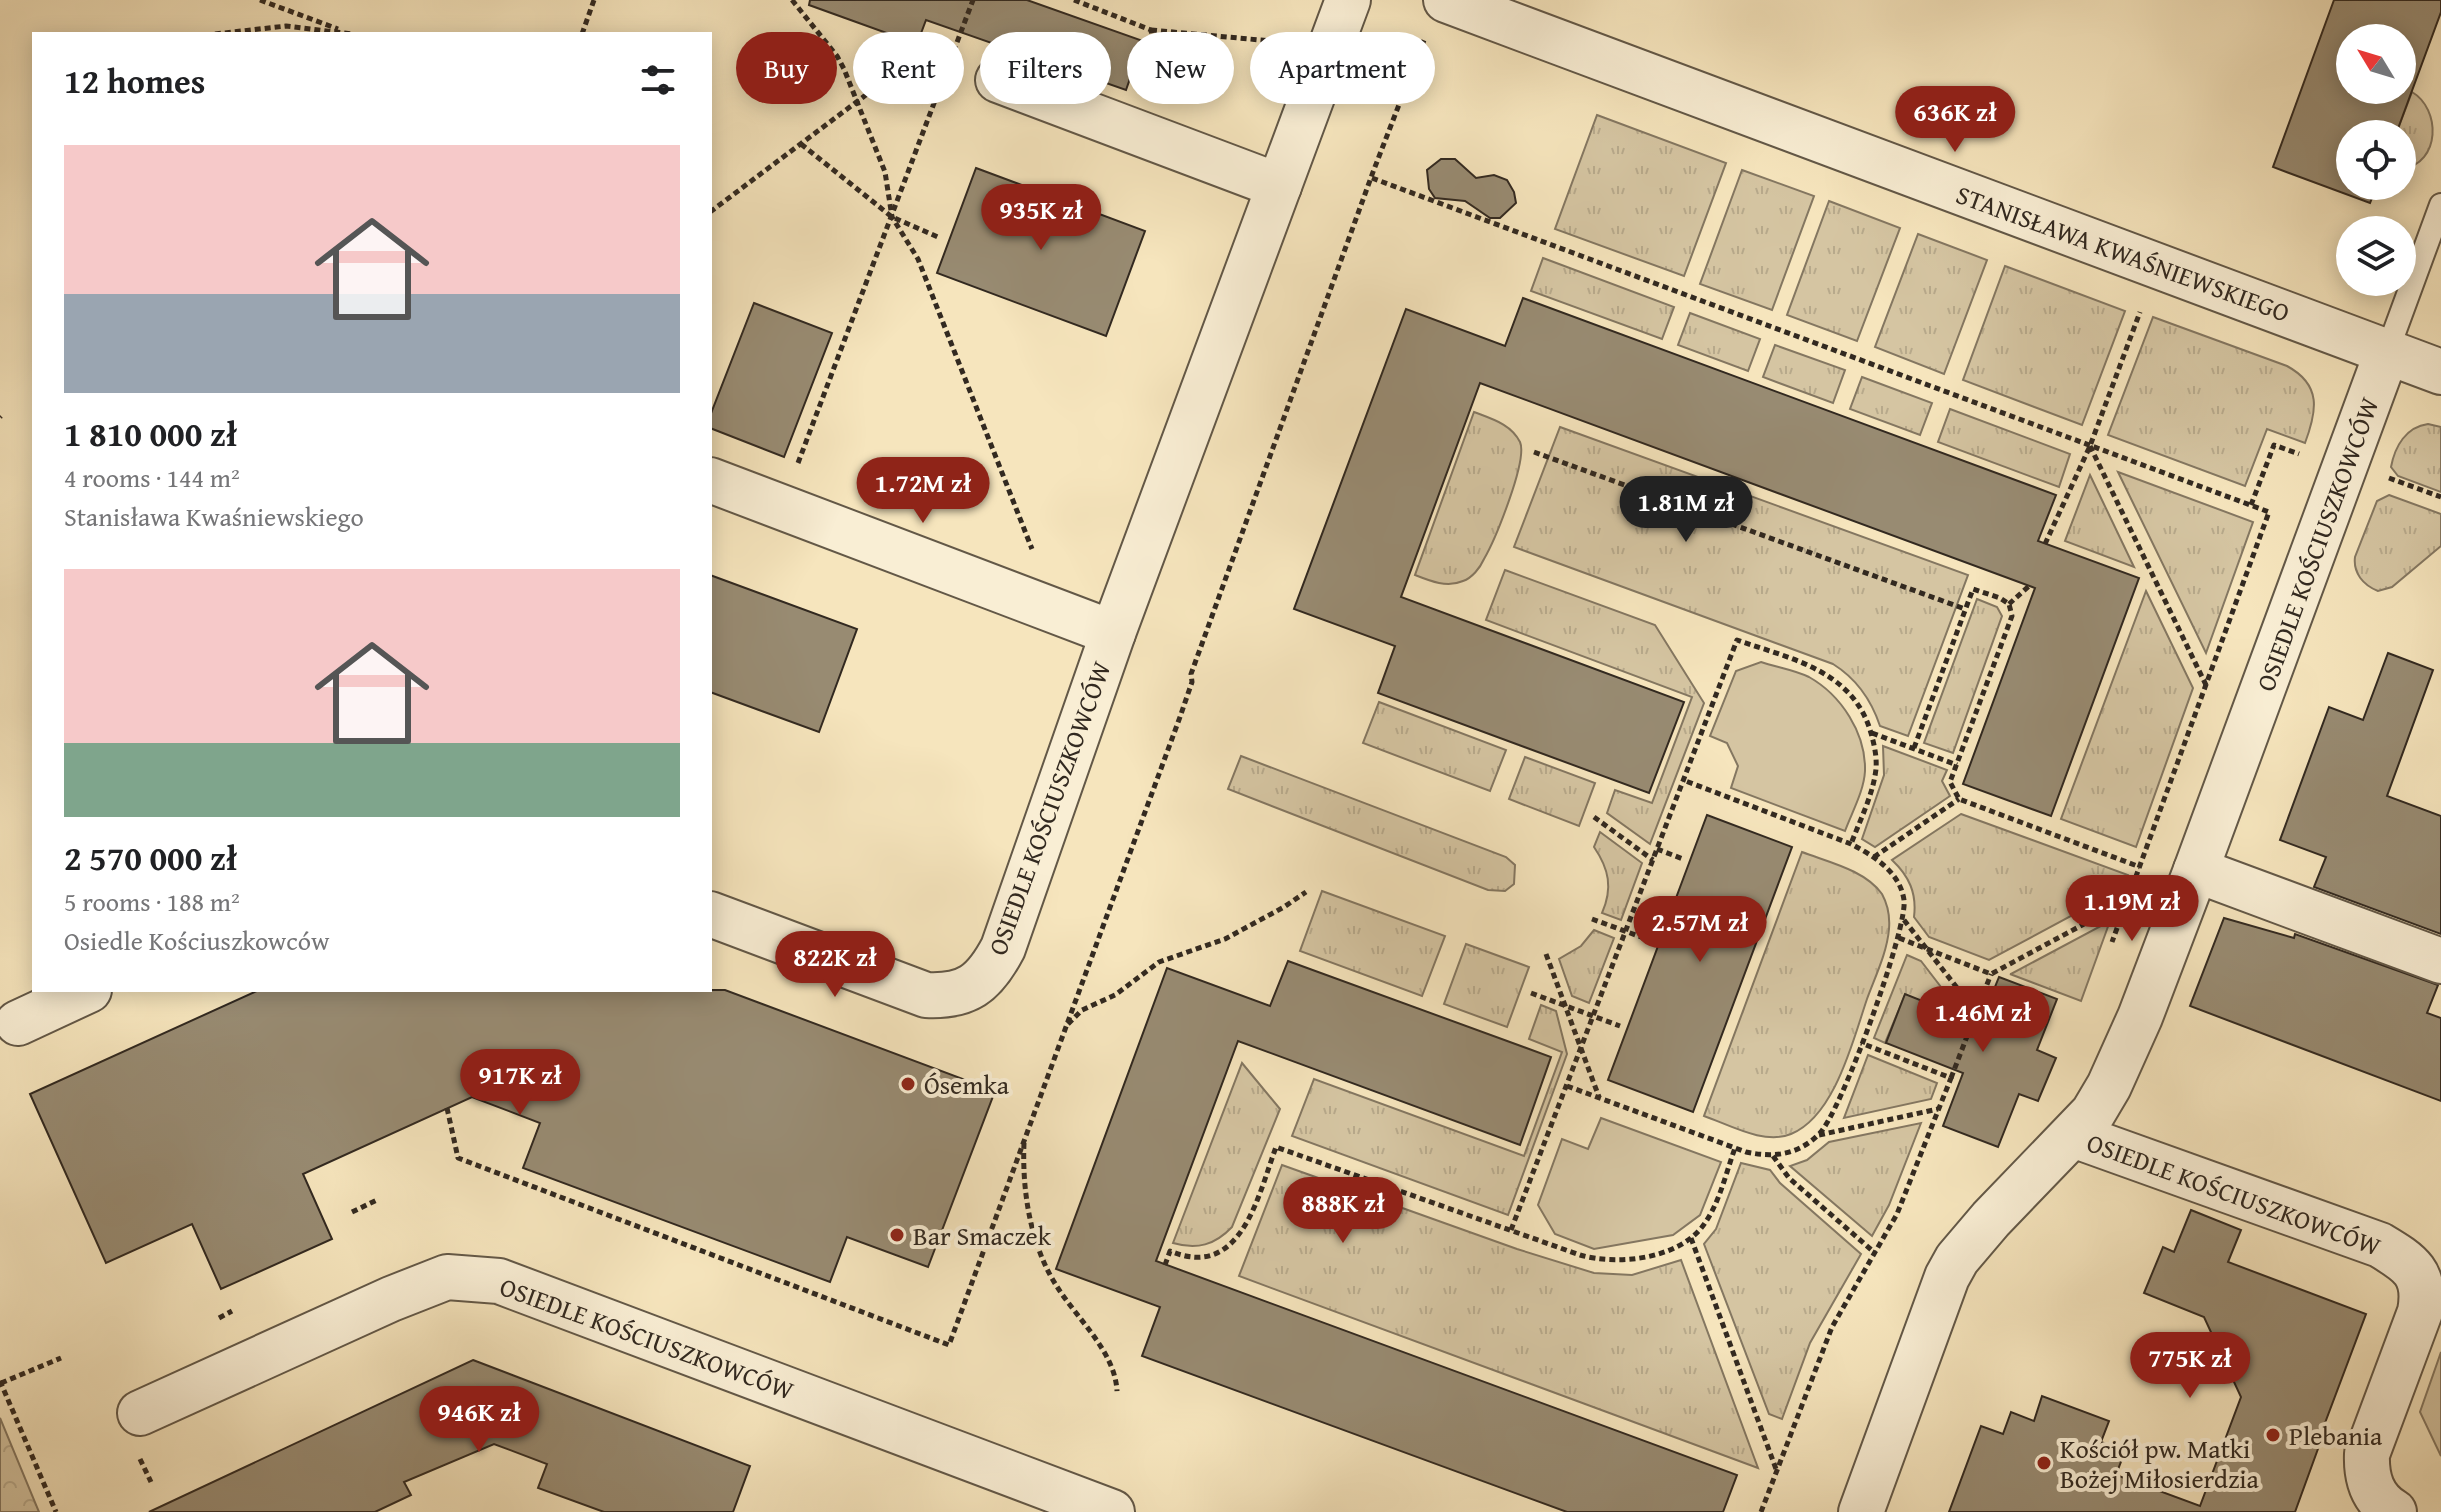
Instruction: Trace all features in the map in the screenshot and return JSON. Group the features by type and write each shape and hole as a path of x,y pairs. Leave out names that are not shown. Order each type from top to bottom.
{"street":[{"name":"OSIEDLE KOŚCIUSZKOWCÓW","path":"712,915 926,995 954,995 977,984 1003,948 1113,633 1348,0"},
{"name":"STANISŁAWA KWAŚNIEWSKIEGO","path":"1446,0 2441,372"},
{"path":"1063,104 1279,186"},
{"name":"OSIEDLE KOŚCIUSZKOWCÓW","path":"1861,1512 1947,1277 1957,1259 2093,1113 2109,1086 2140,1017 2196,870 2387,352"},
{"name":"OSIEDLE KOŚCIUSZKOWCÓW","path":"712,481 1113,633"},
{"path":"2196,870 2441,961"},
{"path":"18,1023 85,992"},
{"name":"OSIEDLE KOŚCIUSZKOWCÓW","path":"2073,1135 2380,1245 2417,1274 2421,1287 2420,1312 2367,1454 2368,1479 2372,1488 2380,1501 2394,1512"},
{"name":"OSIEDLE KOŚCIUSZKOWCÓW","path":"140,1413 391,1299 447,1277 499,1281 1112,1512"}],"lane":[{"path":"2387,352 2441,206"}],"path":[{"path":"260,0 347,32"},
{"path":"583,32 594,0"},
{"path":"792,0 837,56 853,90"},
{"path":"961,32 973,0"},
{"path":"1074,0 1151,30 1250,39"},
{"path":"233,32 286,26 336,32"},
{"path":"1151,30 1168,143"},
{"path":"712,211 854,104"},
{"path":"859,104 885,172 892,217 918,259 1042,575 1037,604"},
{"path":"781,507 934,104"},
{"path":"801,144 892,217 938,237"},
{"path":"1372,178 2269,512 2112,944"},
{"path":"2045,544 2090,446 2143,303"},
{"path":"2251,505 2274,445 2313,459"},
{"path":"2090,446 2206,685"},
{"path":"1534,452 1965,609"},
{"path":"2380,474 2441,497"},
{"path":"2009,604 2029,586"},
{"path":"1914,748 1973,589 2000,598 2009,604 2012,616 1950,782 1959,799 2140,867"},
{"path":"1511,1230 1737,640 1833,677 1857,702 1871,733 1876,769 1870,795 1851,844"},
{"path":"1871,733 1957,765"},
{"path":"1683,780 1851,844 1874,857 1893,875 1902,890 1904,920 1899,938 1838,1107 1819,1135"},
{"path":"1874,857 1959,799"},
{"path":"1594,817 1653,860"},
{"path":"1657,849 1683,859"},
{"path":"1065,1028 1082,1010 1115,995 1159,962 1225,939 1306,892"},
{"path":"1761,1512 1832,1327 1897,1214 1991,974 2127,901"},
{"path":"1592,919 1652,941"},
{"path":"1904,920 1976,1012"},
{"path":"1899,938 1991,974"},
{"path":"1546,954 1599,1098"},
{"path":"1531,993 1620,1026"},
{"path":"1861,1043 1951,1078"},
{"path":"1567,1086 1735,1148 1773,1156 1794,1151 1819,1135 1939,1108"},
{"path":"1024,1139 1025,1187 1034,1234 1043,1260 1057,1288 1109,1363 1117,1391"},
{"path":"1165,1265 1170,1251 1185,1257 1210,1257 1225,1250 1237,1238 1256,1200 1276,1147 1580,1255 1607,1261 1658,1253 1691,1238 1713,1210 1735,1148"},
{"path":"1773,1156 1789,1178 1875,1253"},
{"path":"352,1212 379,1199"},
{"path":"1691,1238 1776,1470"},
{"path":"219,1318 232,1311"},
{"path":"56,1512 0,1382 61,1358"}],"green space":[{"path":"2416,96 2428,110 2432,135 2424,157 2416,164 2416,120 2401,120 2407,104 2416,104"},
{"path":"1597,115 1726,163 1684,276 1555,229"},
{"path":"1742,170 1814,196 1772,310 1700,284"},
{"path":"1829,201 1900,228 1857,341 1787,315"},
{"path":"1918,234 1987,260 1944,374 1875,347"},
{"path":"1543,258 1674,307 1662,339 1531,291"},
{"path":"2005,266 2125,311 2082,425 1963,380"},
{"path":"1690,313 1760,339 1748,371 1678,345"},
{"path":"2153,317 2287,366 2298,373 2311,390 2314,400 2305,443 2267,429 2245,486 2108,435"},
{"path":"1775,345 1845,370 1833,403 1763,377"},
{"path":"1862,377 1932,403 1920,435 1850,409"},
{"path":"1950,409 2070,454 2059,487 1938,442"},
{"path":"1474,412 1512,431 1520,442 1519,465 1502,518 1480,566 1463,581 1439,583 1415,575"},
{"path":"2428,424 2441,427 2441,492 2398,476 2391,467 2395,452 2408,433"},
{"path":"1560,427 1968,575 1908,736 1880,726 1862,690 1833,664 1514,547"},
{"path":"2118,472 2253,522 2206,653"},
{"path":"2090,475 2134,567 2065,541"},
{"path":"2389,495 2441,514 2441,546 2392,587 2378,591 2360,578 2355,557 2377,501"},
{"path":"1505,570 1655,625 1704,703 1650,844 1607,813 1615,790 1652,803 1692,697 1486,620"},
{"path":"2146,591 2193,688 2136,847 2061,819"},
{"path":"1977,599 1997,607 2002,616 1953,753 1924,743"},
{"path":"1761,662 1804,675 1821,685 1841,705 1856,729 1865,771 1860,794 1845,831 1731,788 1738,766 1727,743 1710,736 1736,671"},
{"path":"1379,702 1506,750 1490,791 1363,743"},
{"path":"1883,746 1947,770 1942,781 1950,796 1875,847 1862,839 1884,775"},
{"path":"1241,756 1506,857 1515,865 1514,884 1505,891 1488,890 1228,789"},
{"path":"1525,757 1595,783 1579,826 1509,799"},
{"path":"1961,814 2128,875 2123,888 1989,960 1929,937 1914,917 1910,886 1892,860"},
{"path":"1600,832 1642,863 1621,920 1602,913 1608,895 1608,879 1594,847"},
{"path":"1802,852 1845,868 1875,886 1886,902 1888,938 1848,1055 1831,1094 1806,1125 1791,1134 1758,1136 1704,1116"},
{"path":"1322,891 1445,936 1422,996 1300,951"},
{"path":"2110,921 2081,1001 2010,974 2011,974"},
{"path":"1594,930 1614,938 1589,1003 1572,996 1559,959 1581,946"},
{"path":"1466,944 1529,967 1507,1027 1444,1004"},
{"path":"1907,955 1921,961 1964,1017 1905,995 1885,1043 1874,1038"},
{"path":"1541,1005 1556,1011 1567,1054 1508,1215 1292,1136 1314,1079 1524,1156 1562,1052 1529,1039"},
{"path":"1868,1055 1937,1083 1931,1099 1844,1118"},
{"path":"1242,1063 1280,1109 1232,1227 1205,1244 1190,1246 1173,1243"},
{"path":"1601,1118 1721,1162 1700,1215 1673,1235 1594,1249 1555,1234 1538,1205 1562,1139 1588,1149"},
{"path":"1921,1123 1889,1205 1872,1236 1790,1166 1807,1160 1829,1142"},
{"path":"1741,1163 1770,1170 1780,1183 1861,1254 1810,1343 1782,1419 1769,1414 1704,1244 1716,1229"},
{"path":"1282,1165 1517,1249 1594,1273 1632,1275 1681,1260 1758,1468 1239,1276"},
{"path":"2441,1352 2441,1456 2420,1412"},
{"path":"0,1418 39,1512 0,1512"}],"building":[{"path":"810,0 1027,0 1127,35 1127,87 1126,90 1111,85 1111,32 980,32 980,39 926,20 922,32 884,32 809,5"},
{"path":"2334,0 2441,0 2441,12 2416,80 2416,24 2336,24 2336,104 2407,104 2401,120 2336,120 2336,190 2273,167"},
{"path":"1441,159 1455,159 1476,178 1494,175 1507,180 1516,203 1500,218 1490,218 1465,201 1435,198 1429,189 1427,170"},
{"path":"976,168 1145,231 1106,336 937,273"},
{"path":"1523,298 2056,495 2038,541 2139,578 2051,816 1963,784 2035,588 1480,383 1401,597 1684,702 1649,793 1378,693 1395,646 1294,609 1406,309 1505,346"},
{"path":"754,303 832,333 784,457 712,429 712,411"},
{"path":"712,576 857,629 819,732 712,693"},
{"path":"2388,653 2433,670 2387,796 2441,816 2441,934 2314,887 2326,857 2280,840 2329,707 2363,720"},
{"path":"1707,815 1792,847 1693,1112 1608,1080"},
{"path":"2224,918 2294,938 2295,934 2438,985 2427,1013 2441,1018 2441,1101 2190,1006"},
{"path":"1288,961 1551,1057 1520,1145 1238,1041 1156,1261 1737,1475 1723,1512 1567,1512 1142,1356 1160,1307 1056,1269 1167,968 1270,1006"},
{"path":"1999,977 2057,999 2037,1050 2056,1058 2038,1101 2019,1094 1998,1147 1943,1126 1963,1073 1886,1043 1905,994 1980,1024"},
{"path":"712,990 725,990 995,1091 928,1267 847,1237 830,1282 523,1168 540,1123 472,1097 303,1174 332,1239 221,1289 192,1224 106,1263 30,1094 255,992"},
{"path":"2191,1210 2241,1230 2228,1262 2366,1314 2295,1512 1949,1512 1981,1426 2003,1434 2011,1412 2034,1421 2042,1396 2109,1421 2101,1442 2125,1451 2116,1475 2200,1506 2241,1397 2204,1317 2144,1293 2163,1247 2174,1252"},
{"path":"473,1360 750,1466 733,1512 604,1512 538,1488 547,1464 494,1444 404,1482 411,1495 375,1512 149,1512"}],"place":[{"name":"Ósemka","path":"908,1084"},
{"name":"Bar Smaczek","path":"897,1235"},
{"name":"Plebania","path":"2273,1435"},
{"name":"Kościół pw. Matki Bożej Miłosierdzia","path":"2044,1463"}]}
